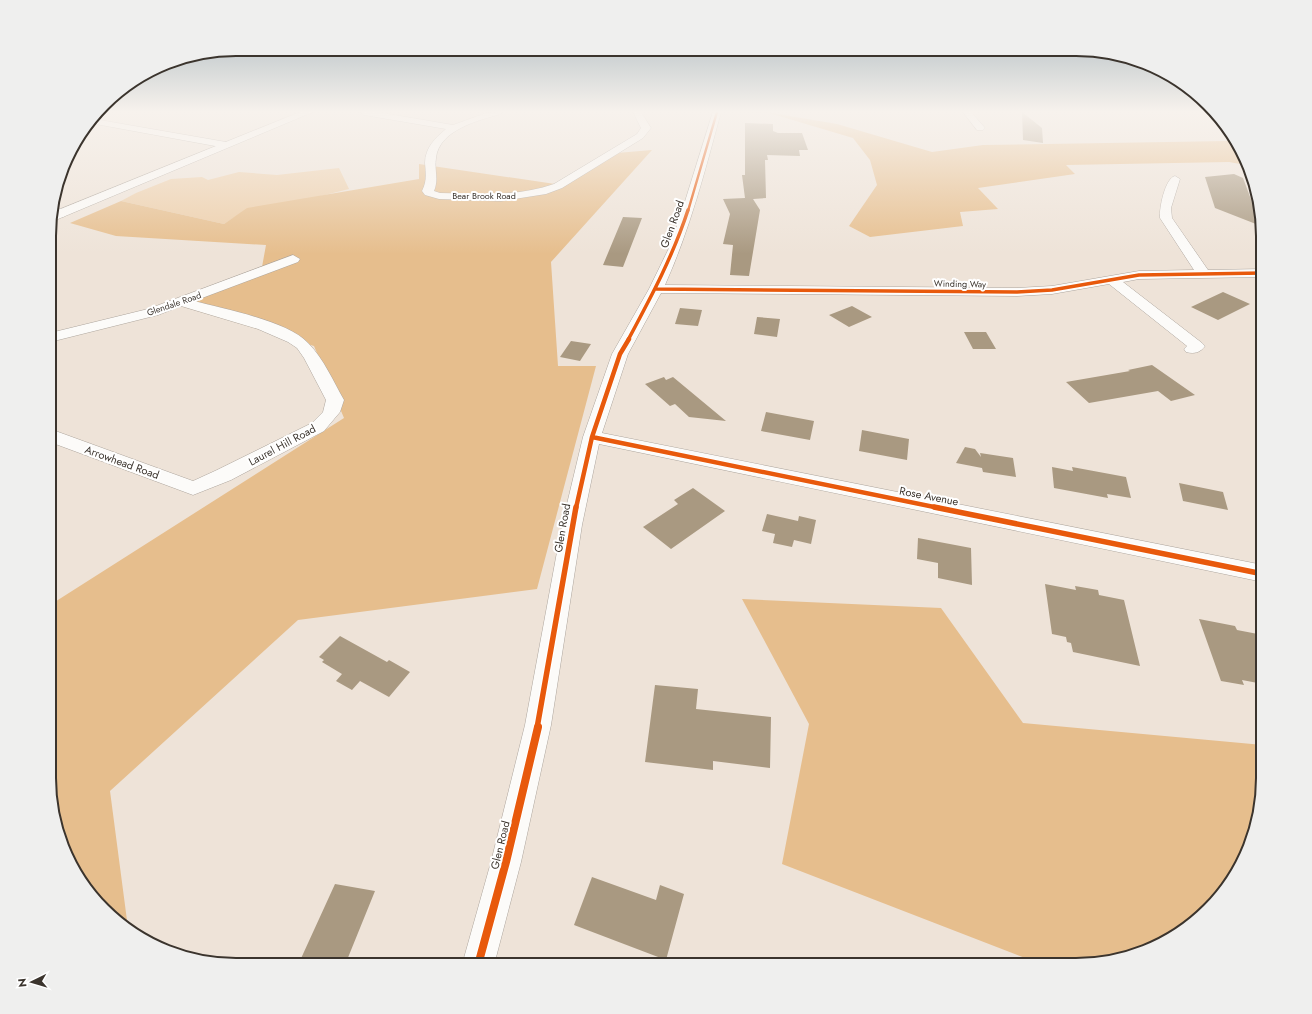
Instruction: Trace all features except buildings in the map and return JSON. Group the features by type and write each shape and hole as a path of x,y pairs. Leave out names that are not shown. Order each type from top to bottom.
{"street":[{"path":"58,211 189,159"},
{"name":"Bear Brook Road","path":"431,159 434,178 428,191 433,195 501,198 542,192 558,186 602,159"},
{"name":"Glen Road","path":"480,958 506,862 538,725 572,525 592,437 620,354 656,288 675,248 688,211 703,159"},
{"path":"1175,178 1164,208 1166,218 1203,273"},
{"name":"Glendale Road","path":"56,337 109,324 182,302 293,258"},
{"name":"Winding Way","path":"656,288 1017,292 1052,290 1139,275 1256,273"},
{"path":"1111,279 1197,346 1192,349"},
{"name":"Laurel Hill Road","path":"182,302 278,331 292,338 301,344 308,354 335,400 334,409 328,418 318,427 224,475 193,488"},
{"name":"Arrowhead Road","path":"56,437 193,488"},
{"name":"Rose Avenue","path":"592,437 1256,573"}],"shaded area":[{"path":"596,159 644,159 551,262 558,366 596,366 537,589 298,620 110,791 127,921 101,897 86,878 70,847 59,813 56,789 56,601 344,418 314,346 184,307 262,267 266,245 116,236 70,223 121,201 224,224 247,208 419,179 419,164 555,184"},
{"path":"1238,159 1241,164 1229,162 1066,165 1075,174 978,188 998,209 960,212 963,226 870,237 849,226 877,185 870,160"},
{"path":"339,168 349,189 233,218 224,224 121,201 136,193 171,179 202,177 208,180 239,172 277,175"},
{"path":"742,599 941,608 1023,723 1256,744 1256,789 1253,813 1242,847 1226,878 1211,897 1195,913 1176,928 1145,944 1111,955 1087,958 1025,958 782,864 809,724"}],"cycle path":[{"path":"480,958 506,862 538,725 572,525 592,437 620,354 656,289 675,248 688,211 703,159"},
{"path":"656,289 1017,292 1052,290 1139,275 1256,273"},
{"path":"592,437 1256,573"}]}
